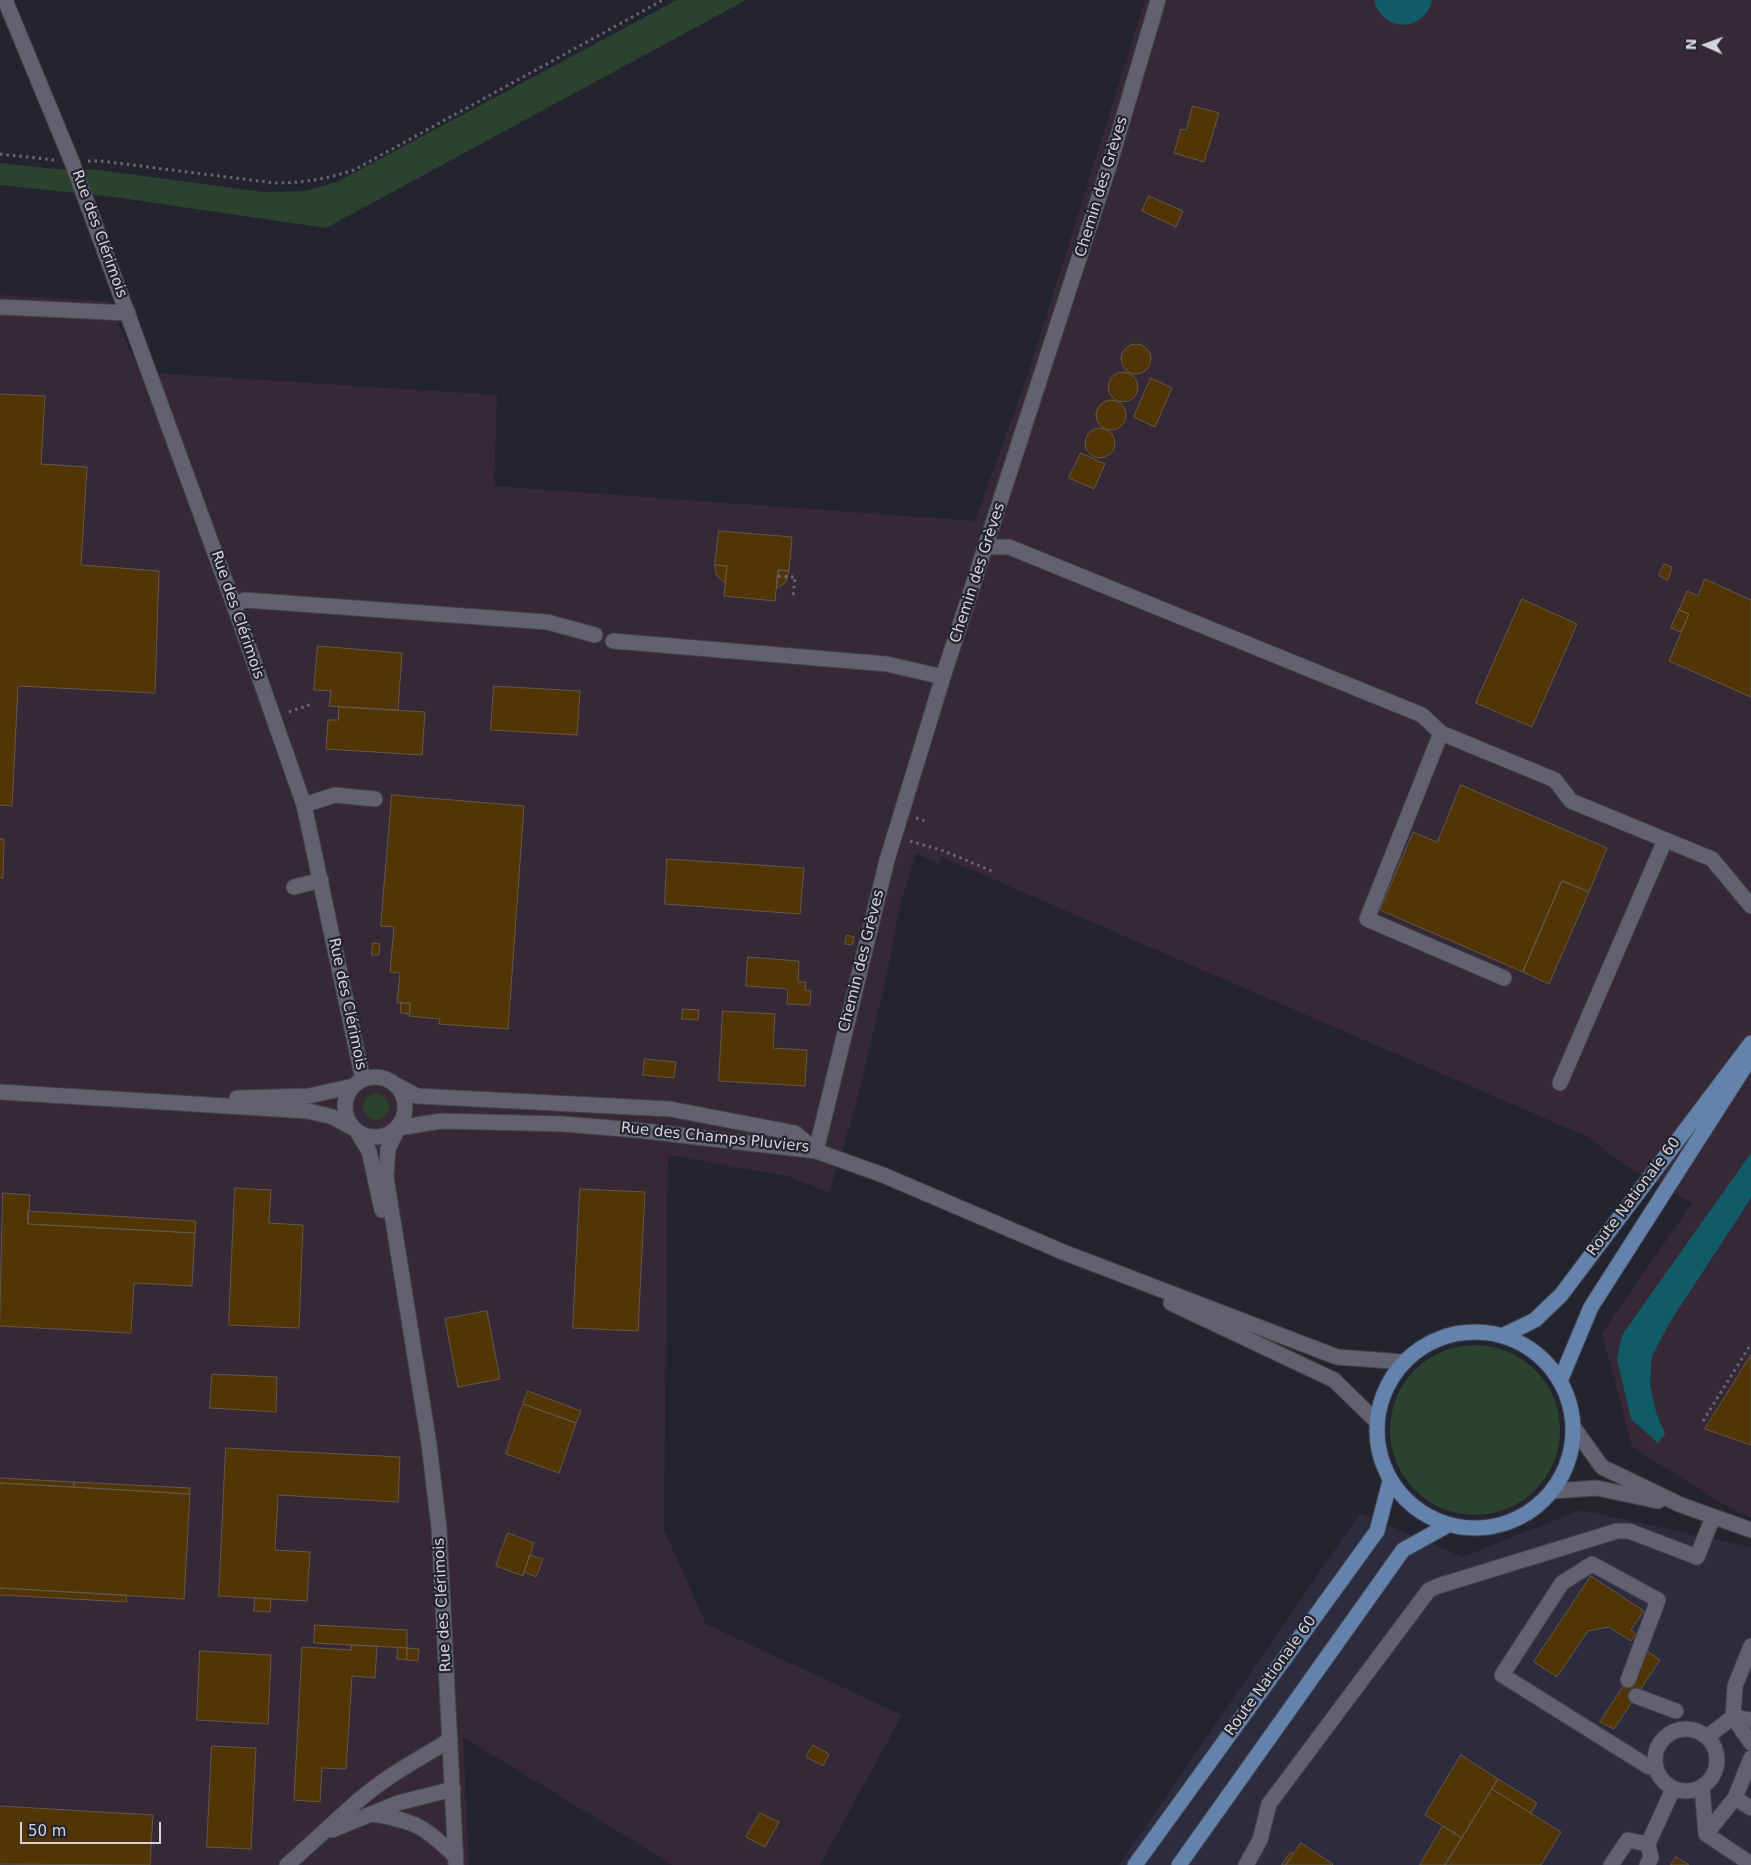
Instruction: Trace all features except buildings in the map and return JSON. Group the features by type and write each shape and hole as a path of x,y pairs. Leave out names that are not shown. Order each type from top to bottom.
{"main road":[{"name":"Route Nationale 60","path":"1502,1336 1536,1320 1561,1295 1751,1043"},
{"name":"Route Nationale 60","path":"1560,1381 1591,1308 1751,1057"},
{"path":"1467,1332 1502,1336 1536,1353 1560,1381 1570,1404 1574,1428 1569,1461 1553,1491 1523,1516 1486,1528 1448,1525 1415,1508 1390,1481 1379,1452 1377,1422 1385,1390 1404,1362 1433,1341 1467,1332"},
{"name":"Route Nationale 60","path":"1135,1865 1377,1531 1390,1481"},
{"path":"1178,1865 1404,1550 1448,1525"}],"street":[{"name":"Rue des Clérimois","path":"4,0 72,162 234,604 304,806 320,880 358,1083"},
{"name":"Chemin des Grèves","path":"816,1151 895,836 943,677 987,548 1109,166 1158,0"},
{"path":"0,307 128,313"},
{"path":"987,548 1010,547 1422,715 1442,732 1555,780 1571,800 1712,860 1751,906"},
{"path":"234,604 245,600 547,622 595,635"},
{"path":"613,641 887,664 943,677"},
{"path":"1442,732 1366,919 1504,978"},
{"path":"304,806 334,795 374,799"},
{"path":"1560,1083 1666,840"},
{"path":"294,887 320,880"},
{"path":"0,1092 308,1111 333,1117 364,1136 381,1137 398,1128 406,1109 405,1100 396,1085 380,1078 309,1096 151,1100"},
{"path":"355,1130 345,1111 345,1102 358,1083"},
{"name":"Rue des Champs Pluviers","path":"396,1085 417,1096 670,1109 795,1133 816,1151"},
{"name":"Rue des Champs Pluviers","path":"398,1128 440,1121 563,1124 636,1130 816,1151"},
{"name":"Rue des Clérimois","path":"398,1128 388,1149 386,1177 415,1355 439,1528 456,1860"},
{"name":"Rue des Clérimois","path":"355,1130 368,1151 415,1355"},
{"path":"816,1151 883,1175 1063,1252 1334,1380 1377,1422"},
{"path":"1063,1252 1337,1357 1404,1362"},
{"path":"1574,1428 1602,1467 1681,1505 1751,1530"},
{"path":"1553,1491 1597,1488 1681,1505"},
{"path":"1246,1865 1260,1840 1269,1804 1429,1590 1617,1531 1629,1531 1697,1557 1712,1517"},
{"path":"1628,1680 1658,1600 1592,1564 1562,1583 1502,1675 1649,1767 1656,1766"},
{"path":"1751,1646 1735,1686 1733,1717 1751,1743"},
{"path":"1636,1696 1676,1711"},
{"path":"1707,1736 1733,1717 1751,1720"},
{"path":"1678,1730 1693,1730 1707,1736 1715,1748 1718,1763 1713,1777 1702,1787 1688,1791 1673,1788 1662,1779 1656,1766 1656,1754 1660,1744 1668,1735 1678,1730"},
{"path":"287,1865 326,1832 358,1800 378,1785 450,1740"},
{"path":"1706,1834 1735,1798 1751,1758"},
{"path":"1702,1787 1706,1834"},
{"path":"1647,1865 1651,1858 1648,1844 1673,1788"},
{"path":"326,1832 398,1803 452,1789"},
{"path":"1735,1798 1751,1808"},
{"path":"372,1814 400,1818 428,1830 456,1860"},
{"path":"1706,1834 1751,1864"},
{"path":"1611,1865 1628,1840 1648,1844"}],"path":[{"path":"0,154 72,162 101,161 274,183 300,183 329,178 354,170 663,0"},
{"path":"778,576 794,577 792,598"},
{"path":"274,718 312,704"},
{"path":"895,836 944,851 992,871"},
{"path":"1703,1421 1751,1344"}],"shaded area":[{"path":"1145,0 1751,0 1751,1518 1733,1510 1632,1447 1602,1333 1692,1203 1620,1162 1590,1138 942,857 939,865 916,853 899,910 889,966 857,1101 829,1193 788,1176 668,1155 664,1530 706,1624 902,1715 820,1865 673,1865 463,1737 469,1865 0,1865 0,295 109,301 139,372 497,395 494,486 975,521 1028,374"},
{"path":"1581,1510 1751,1547 1751,1865 1119,1865 1360,1513 1462,1557"}],"green space":[{"path":"677,0 746,0 326,228 114,197 0,185 0,163 54,169 98,170 263,192 307,191 339,181"},
{"path":"376,1094 385,1098 389,1107 385,1116 376,1120 367,1116 363,1107 367,1098"},
{"path":"1467,1345 1483,1345 1508,1351 1529,1364 1541,1376 1554,1397 1560,1430 1554,1463 1541,1484 1529,1496 1508,1509 1483,1515 1467,1515 1442,1509 1421,1496 1409,1484 1396,1463 1390,1438 1390,1422 1396,1397 1409,1376 1421,1364 1442,1351"}],"water":[{"path":"1374,0 1432,0 1428,11 1421,19 1403,25 1385,19"},
{"path":"1751,1153 1751,1198 1670,1322 1652,1356 1650,1384 1656,1412 1665,1434 1658,1443 1631,1419 1617,1359 1622,1335"}]}
